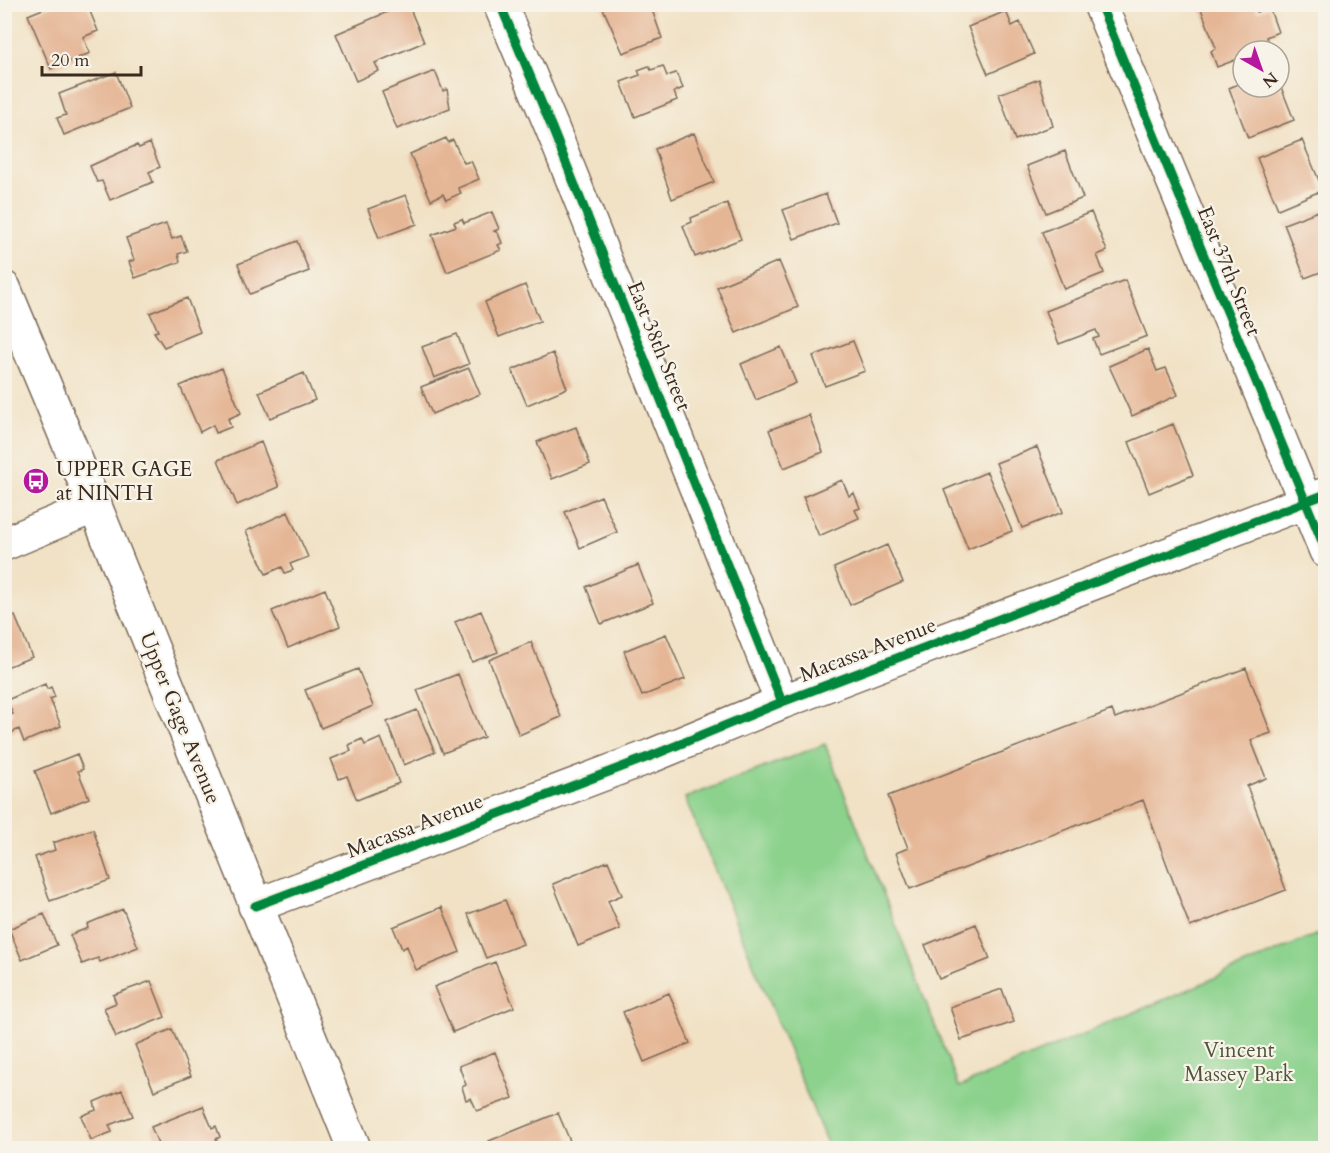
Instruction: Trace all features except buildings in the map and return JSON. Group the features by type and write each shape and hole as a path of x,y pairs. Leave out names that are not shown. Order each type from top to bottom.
{"street":[{"name":"East 38th Street","path":"501,4 782,702"},
{"name":"East 37th Street","path":"1100,4 1315,498 1326,551"},
{"name":"Upper Gage Avenue","path":"4,288 354,1149"},
{"name":"Macassa Avenue","path":"255,906 651,756 782,702 1315,498"},
{"path":"4,544 94,506"}],"green space":[{"name":"Vincent Massey Park","path":"825,744 959,1087 1325,931 1325,1148 829,1148 685,798"}],"cycle path":[{"path":"500,4 782,702"},
{"path":"1100,4 1326,551"},
{"path":"255,906 651,756 782,702 1326,494"}],"place":[{"name":"UPPER GAGE at NINTH","path":"36,481"}]}
